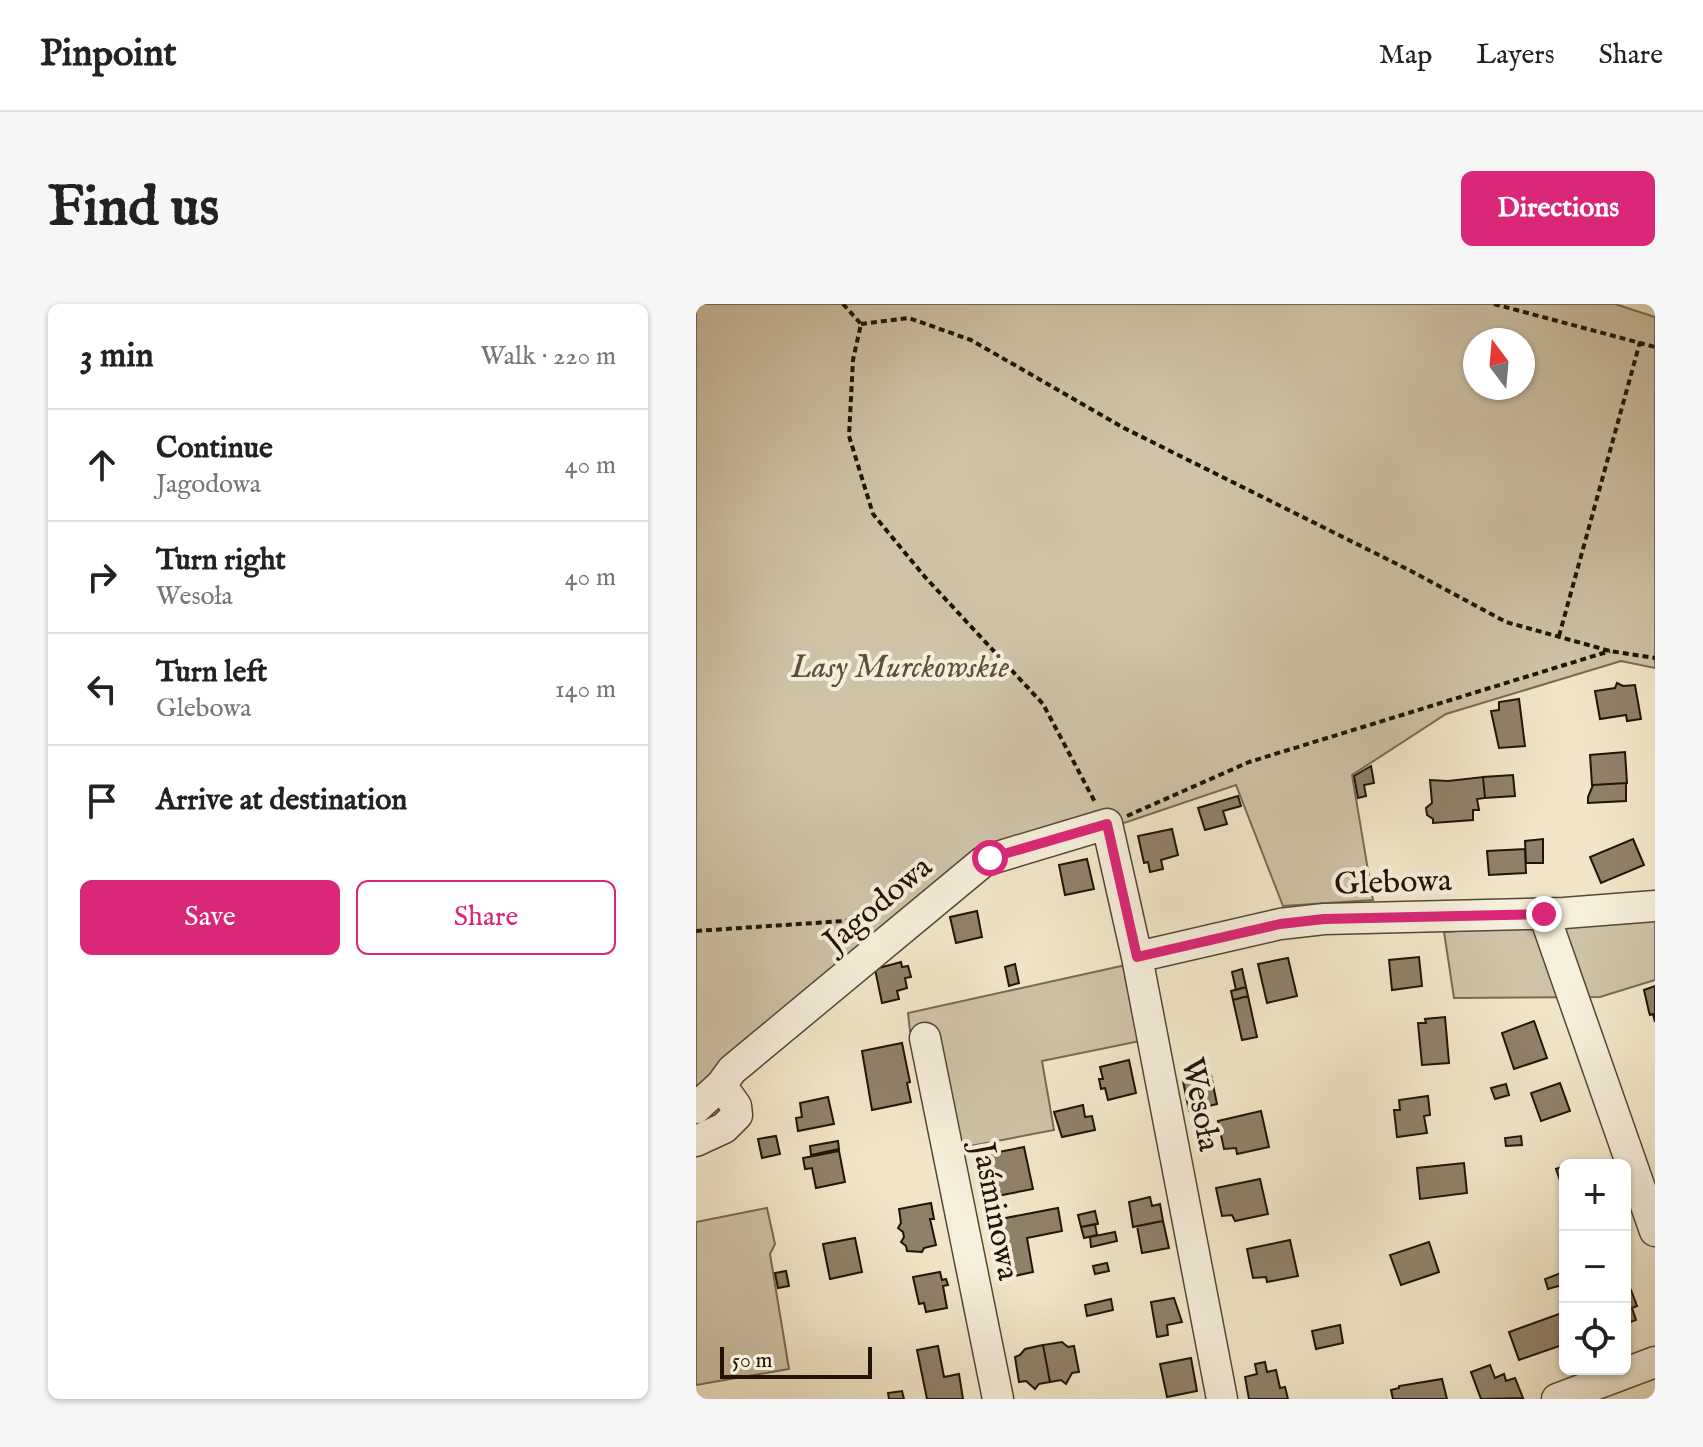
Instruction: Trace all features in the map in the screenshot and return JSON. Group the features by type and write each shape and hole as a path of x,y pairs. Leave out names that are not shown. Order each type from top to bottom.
{"street":[{"name":"Jagodowa","path":"696,1108 732,1070 984,861 1107,824"},
{"name":"Wesoła","path":"1107,824 1137,957 1222,1399"},
{"name":"Glebowa","path":"1137,957 1280,924 1324,919 1544,914 1655,906"},
{"path":"1544,914 1655,1231"},
{"name":"Jaśminowa","path":"925,1038 998,1399"},
{"path":"696,1141 724,1128 737,1115 736,1106 721,1085"},
{"path":"1557,1399 1655,1362"}],"path":[{"path":"843,304 861,324"},
{"path":"1494,304 1655,347"},
{"path":"861,324 909,318 971,340 1124,428 1411,571 1506,622 1610,651 1655,658"},
{"path":"861,324 853,360 849,436 873,514 925,577 1043,704 1107,824 1249,762 1610,651"},
{"path":"1559,636 1640,342"},
{"path":"696,931 918,916"}],"green space":[{"name":"Lasy Murckowskie","path":"696,304 1615,304 1655,317 1655,668 1621,661 1446,714 1352,775 1373,900 1283,906 1236,785 1121,824 1118,813 991,849 696,1096"},
{"path":"1655,916 1655,980 1600,997 1454,998 1444,932"},
{"path":"1126,965 1145,1040 1042,1061 1054,1130 960,1148 932,1027 910,1031 908,1013"},
{"path":"767,1208 775,1244 770,1254 789,1369 696,1385 696,1222"}],"building":[{"path":"1617,683 1635,685 1641,719 1627,721 1626,715 1600,719 1595,691 1615,688"},
{"path":"1519,699 1525,746 1499,748 1491,711 1499,710 1499,702"},
{"path":"1625,752 1627,783 1592,785 1590,755"},
{"path":"1371,766 1374,783 1364,785 1366,796 1358,798 1354,776"},
{"path":"1513,775 1515,796 1485,798 1483,777"},
{"path":"1483,777 1485,798 1477,799 1479,810 1473,810 1473,820 1433,823 1426,808 1432,803 1430,780"},
{"path":"1626,783 1626,801 1588,803 1593,785"},
{"path":"1238,796 1241,806 1223,811 1227,824 1205,830 1198,808"},
{"path":"1172,829 1178,855 1161,860 1163,869 1150,872 1148,862 1144,863 1138,836"},
{"path":"1543,839 1543,863 1526,863 1525,841"},
{"path":"1633,839 1644,865 1601,883 1590,857"},
{"path":"1525,849 1526,873 1489,875 1487,851"},
{"path":"1087,859 1094,889 1065,895 1059,865"},
{"path":"977,911 982,937 956,943 950,917"},
{"path":"1419,957 1422,986 1392,990 1389,960"},
{"path":"1288,958 1297,996 1267,1003 1258,964"},
{"path":"901,962 902,967 908,966 911,977 905,978 907,988 897,991 899,999 882,1003 875,969"},
{"path":"1015,964 1019,983 1009,986 1005,967"},
{"path":"1242,969 1246,987 1236,990 1232,972"},
{"path":"1655,986 1655,1022 1653,1014 1650,1015 1644,990"},
{"path":"1246,987 1248,996 1233,1000 1231,991"},
{"path":"1248,996 1257,1037 1242,1040 1233,1000"},
{"path":"1445,1017 1449,1063 1422,1065 1418,1023"},
{"path":"1534,1021 1547,1058 1514,1069 1502,1033"},
{"path":"902,1043 911,1102 872,1110 862,1051"},
{"path":"1129,1060 1136,1093 1108,1100 1105,1088 1101,1089 1099,1079 1103,1079 1100,1067"},
{"path":"1211,1075 1217,1104 1189,1111 1183,1081"},
{"path":"1560,1083 1570,1111 1541,1121 1531,1093"},
{"path":"1506,1084 1509,1095 1495,1099 1491,1088"},
{"path":"1428,1096 1430,1115 1424,1116 1427,1133 1397,1137 1394,1110 1400,1110 1399,1100"},
{"path":"828,1097 834,1124 798,1131 796,1118 802,1117 800,1103"},
{"path":"1083,1105 1085,1117 1092,1116 1095,1130 1062,1137 1054,1112"},
{"path":"1261,1111 1269,1147 1237,1154 1236,1148 1224,1149 1218,1121"},
{"path":"776,1136 780,1154 762,1158 758,1139"},
{"path":"1521,1136 1522,1145 1506,1146 1505,1138"},
{"path":"838,1141 839,1149 811,1155 810,1146"},
{"path":"1024,1147 1033,1189 987,1198 978,1156"},
{"path":"839,1151 845,1182 816,1188 812,1168 805,1169 803,1158"},
{"path":"1464,1163 1467,1193 1420,1199 1417,1168"},
{"path":"1260,1179 1268,1214 1235,1221 1232,1215 1222,1216 1216,1188"},
{"path":"1150,1197 1152,1206 1160,1204 1163,1221 1133,1227 1129,1202"},
{"path":"931,1203 934,1219 930,1219 936,1245 924,1248 922,1252 907,1251 901,1242 903,1232 898,1228 901,1223 899,1209"},
{"path":"1058,1208 1062,1231 1027,1238 1033,1272 1005,1278 995,1220"},
{"path":"1095,1211 1098,1224 1081,1227 1078,1215"},
{"path":"1163,1221 1169,1248 1142,1253 1137,1226"},
{"path":"1095,1224 1097,1235 1084,1238 1081,1227"},
{"path":"1115,1232 1117,1241 1091,1247 1090,1237"},
{"path":"855,1238 862,1272 830,1279 823,1244"},
{"path":"1290,1240 1298,1276 1267,1282 1266,1277 1253,1278 1247,1249"},
{"path":"1429,1242 1439,1272 1401,1285 1390,1255"},
{"path":"1107,1263 1109,1271 1095,1274 1093,1266"},
{"path":"786,1271 789,1286 778,1288 775,1273"},
{"path":"940,1272 942,1280 946,1279 948,1285 943,1286 947,1308 926,1312 924,1303 919,1304 913,1277"},
{"path":"1559,1274 1559,1286 1548,1289 1545,1279"},
{"path":"1631,1290 1637,1306 1632,1308 1636,1320 1631,1322"},
{"path":"1174,1298 1182,1322 1167,1325 1168,1335 1157,1337 1151,1302"},
{"path":"1111,1299 1113,1310 1087,1316 1085,1305"},
{"path":"1559,1314 1559,1346 1519,1360 1509,1332"},
{"path":"1340,1325 1343,1343 1316,1349 1312,1331"},
{"path":"1062,1342 1068,1347 1074,1346 1079,1372 1072,1373 1066,1384 1061,1380 1050,1382 1043,1345"},
{"path":"1043,1345 1050,1382 1039,1384 1035,1389 1026,1381 1019,1382 1015,1357 1025,1349"},
{"path":"938,1346 944,1377 959,1374 963,1399 927,1399 917,1350"},
{"path":"1191,1358 1197,1391 1167,1397 1160,1364"},
{"path":"1265,1362 1267,1372 1276,1370 1280,1388 1285,1387 1288,1399 1249,1399 1245,1377 1257,1374 1255,1364"},
{"path":"1490,1365 1495,1378 1504,1374 1506,1381 1515,1378 1523,1398 1481,1399 1471,1372"},
{"path":"1442,1379 1447,1399 1393,1399 1391,1390 1399,1386"},
{"path":"902,1391 904,1399 889,1399 888,1393"}],"route":[{"path":"990,858 1107,824 1137,957 1280,924 1324,919 1544,914"}]}
